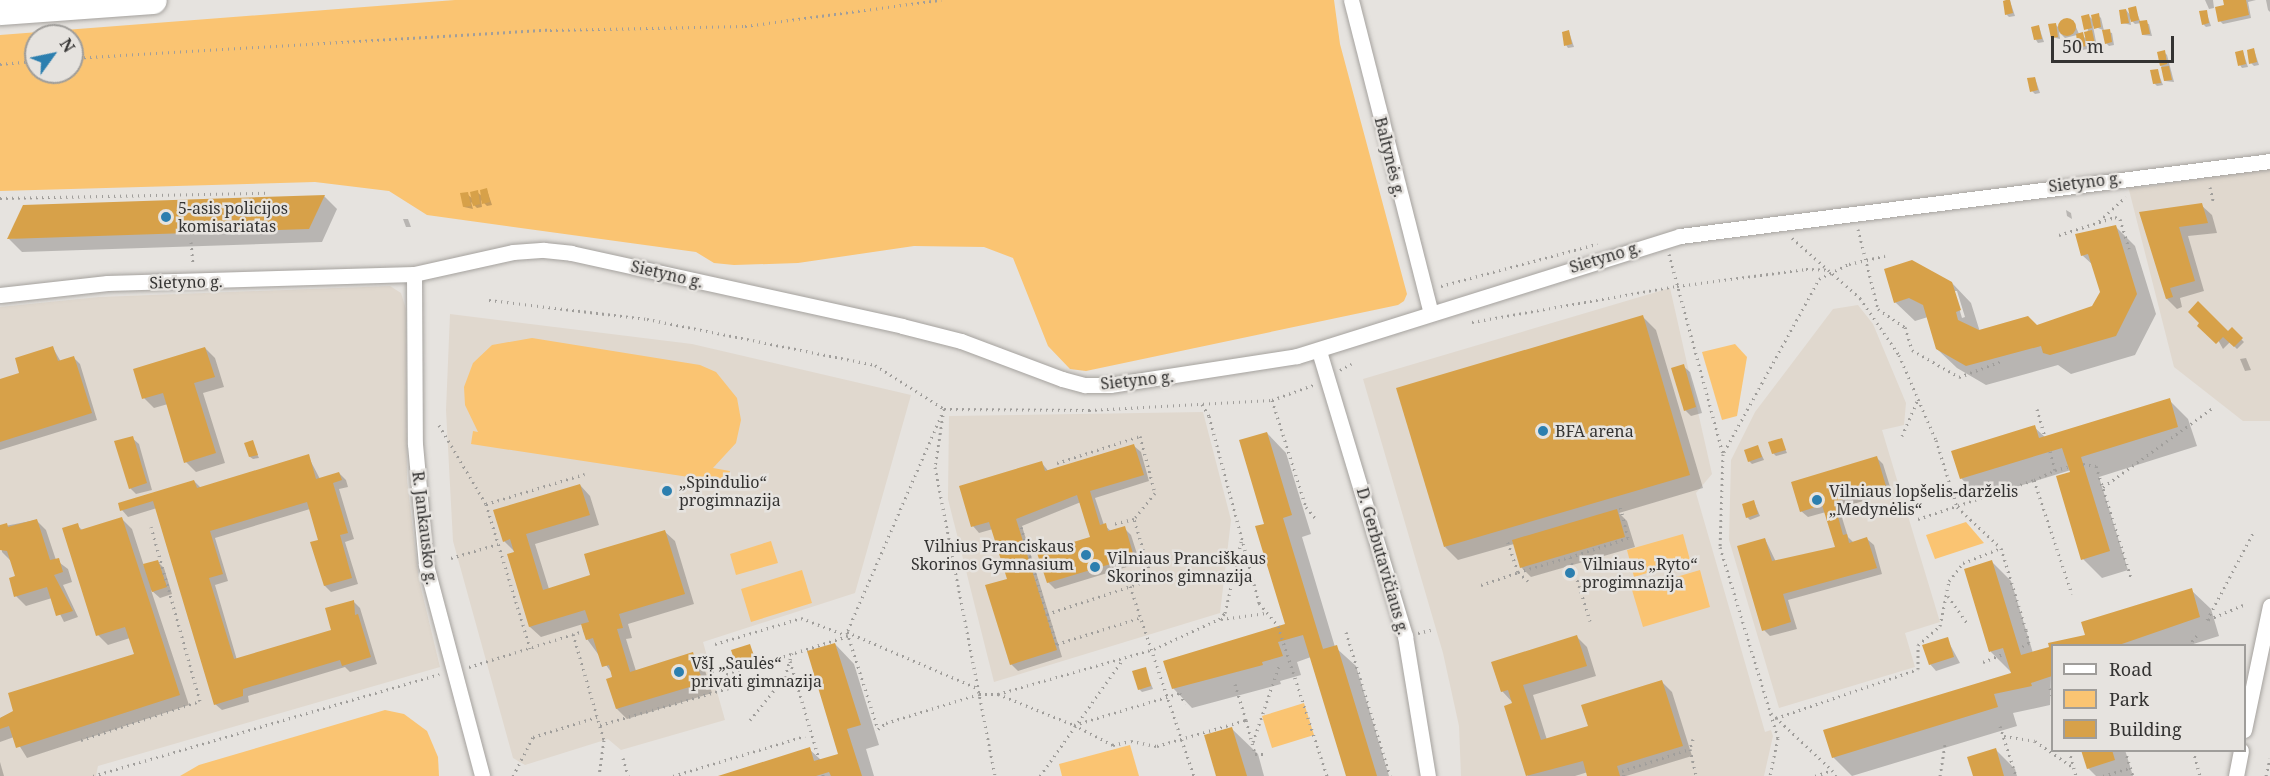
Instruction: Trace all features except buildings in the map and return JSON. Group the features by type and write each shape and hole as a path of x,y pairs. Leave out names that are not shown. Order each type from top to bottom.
{"highway":[{"path":"0,11 153,0"}],"street":[{"name":"Baltynės g.","path":"1351,0 1431,313"},
{"name":"Sietyno g.","path":"0,295 107,283 414,274 513,252 571,253 961,341 1085,385 1195,374 1319,351 1665,239 2270,161"},
{"name":"R. Jankausko g.","path":"414,274 415,444 426,565 482,776"},
{"name":"D. Gerbutavičiaus g.","path":"1319,351 1405,636 1428,776"},
{"path":"2246,720 2270,606"},
{"path":"2236,776 2241,752"}],"path":[{"path":"84,57 539,31 745,26 941,0"},
{"path":"0,64 24,62"},
{"path":"2210,187 2214,204"},
{"path":"0,198 268,193"},
{"path":"2098,222 2126,197"},
{"path":"2059,235 2098,222 2120,219 2129,249"},
{"path":"1858,229 1878,309 1875,317"},
{"path":"1790,237 1832,270 1875,317 1899,355 1936,440 1957,507 2001,548 2029,643 2019,648"},
{"path":"1665,239 1723,454 1719,547 1778,738 1770,776"},
{"path":"191,242 194,282"},
{"path":"1459,281 1606,242"},
{"path":"1473,322 1677,286 1806,269 1832,270 1864,259 1885,256"},
{"path":"1723,454 1809,291 1832,270"},
{"path":"489,300 647,319 876,365 944,409 1089,410 1272,400 1327,377 1351,364"},
{"path":"1878,309 1905,327 1912,350 1959,377 2002,362"},
{"path":"1902,436 1918,399"},
{"path":"1272,400 1306,507 1317,520"},
{"path":"1202,404 1209,416 1259,603 1278,626 1327,776"},
{"path":"2103,488 2135,460 2167,443 2214,407"},
{"path":"944,409 847,634 878,729 886,723 979,694 998,694 1154,649 1220,619 1266,613"},
{"path":"944,409 935,467 995,776"},
{"path":"2037,410 2045,436"},
{"path":"439,425 486,504 530,648"},
{"path":"1057,463 1140,436 1155,493 1134,519 1112,524"},
{"path":"2050,451 2055,470"},
{"path":"2083,464 2096,465 2131,578"},
{"path":"1918,519 2068,467"},
{"path":"486,504 585,474"},
{"path":"2034,480 2072,594"},
{"path":"1481,585 1628,537 1620,507"},
{"path":"1047,614 1152,579 1134,519"},
{"path":"81,740 200,701 151,527"},
{"path":"1021,527 1057,644 1142,617"},
{"path":"2243,605 2207,620 2253,533"},
{"path":"1220,619 1225,613 1242,538"},
{"path":"1508,540 1518,572 1528,581"},
{"path":"451,558 498,544"},
{"path":"1776,718 1918,669 1918,645 1940,626 1949,581 1963,563 2001,548"},
{"path":"1570,557 1590,621"},
{"path":"1130,586 1154,649 1194,776"},
{"path":"1947,594 1966,622"},
{"path":"715,644 801,618 847,634 977,688"},
{"path":"93,776 424,675 453,672 583,631"},
{"path":"1346,632 1390,776"},
{"path":"573,634 604,740 599,776"},
{"path":"724,675 847,634"},
{"path":"2189,644 2198,634"},
{"path":"750,720 785,677 792,653"},
{"path":"1983,662 2004,653"},
{"path":"1040,776 1124,657"},
{"path":"790,661 819,759"},
{"path":"1252,744 1279,666"},
{"path":"1234,684 1255,754 1267,754"},
{"path":"600,725 729,688"},
{"path":"2050,688 2051,692"},
{"path":"1074,725 1180,693 1185,704"},
{"path":"998,694 1074,725 1113,745 1131,741 1157,746 1246,720"},
{"path":"1770,712 1836,776"},
{"path":"513,776 533,737 597,717"},
{"path":"2000,726 2016,776"},
{"path":"673,776 805,736"},
{"path":"2004,736 2035,741 2074,768"},
{"path":"1693,739 1690,749 1696,776"},
{"path":"1940,776 1946,744"},
{"path":"1624,776 1622,771 1690,749"},
{"path":"2070,752 2076,776"},
{"path":"2126,752 2133,776"},
{"path":"2127,758 2129,752"},
{"path":"2194,752 2200,776"},
{"path":"2266,776 2270,758"},
{"path":"623,759 628,776"},
{"path":"2103,776 2130,768"},
{"path":"1815,776 1832,770"}],"shaded area":[{"path":"2270,168 2270,421 2243,421 2174,367 2128,186 2144,187"},
{"path":"390,286 401,293 406,309 407,480 419,580 440,667 98,766 96,776 0,776 0,307 99,297"},
{"name":"Vilniaus „Ryto“ progimnazija","path":"1670,288 1712,474 1696,493 1765,732 1771,730 1773,736 1764,776 1461,776 1459,726 1443,653 1363,379"},
{"name":"Vilniaus lopšelis-darželis „Medynėlis“","path":"1858,305 1873,324 1906,403 1904,425 1882,430 1940,622 1905,633 1915,667 1779,708 1729,540 1731,460 1755,412 1833,309"},
{"name":"„Spindulio“ progimnazija","path":"450,314 692,344 911,395 855,593 703,642 725,720 621,750 608,739 525,765 513,758 453,541 446,410"},
{"name":"Vilniaus Pranciškaus Skorinos gimnazija","path":"1203,412 1231,520 1220,613 994,682 948,499 949,416"}],"green space":[{"path":"455,0 1334,0 1340,44 1407,294 1404,301 1398,305 1086,371 1070,369 1048,346 1013,258 984,247 914,246 798,263 734,265 714,263 696,252 427,215 389,191 315,182 0,191 0,35 24,33 24,84 84,84 84,29"},
{"path":"532,338 700,365 716,372 737,398 741,420 736,443 713,468 730,471 728,483 471,444 473,431 478,432 465,405 464,387 473,363 492,345"},
{"path":"1735,344 1747,357 1737,416 1722,420 1702,352"},
{"path":"1966,522 1984,543 1935,559 1926,535"},
{"path":"1683,534 1690,560 1634,577 1627,550"},
{"path":"771,541 778,563 736,575 730,554"},
{"path":"802,570 812,603 751,622 741,589"},
{"path":"1700,570 1710,607 1643,627 1632,590"},
{"path":"1304,703 1314,735 1272,748 1262,716"},
{"path":"385,710 404,714 427,731 438,757 439,776 180,776 199,765"},
{"path":"1130,745 1139,776 1062,776 1059,764"}],"place":[{"name":"5-asis policijos komisariatas","path":"166,217"},
{"name":"BFA arena","path":"1543,431"},
{"name":"„Spindulio“ progimnazija","path":"667,491"},
{"name":"Vilniaus lopšelis-darželis „Medynėlis“","path":"1817,500"},
{"name":"Vilnius Pranciskaus Skorinos Gymnasium","path":"1086,555"},
{"name":"Vilniaus Pranciškaus Skorinos gimnazija","path":"1095,567"},
{"name":"Vilniaus „Ryto“ progimnazija","path":"1570,573"},
{"name":"VšĮ „Saulės“ privati gimnazija","path":"679,672"}]}
